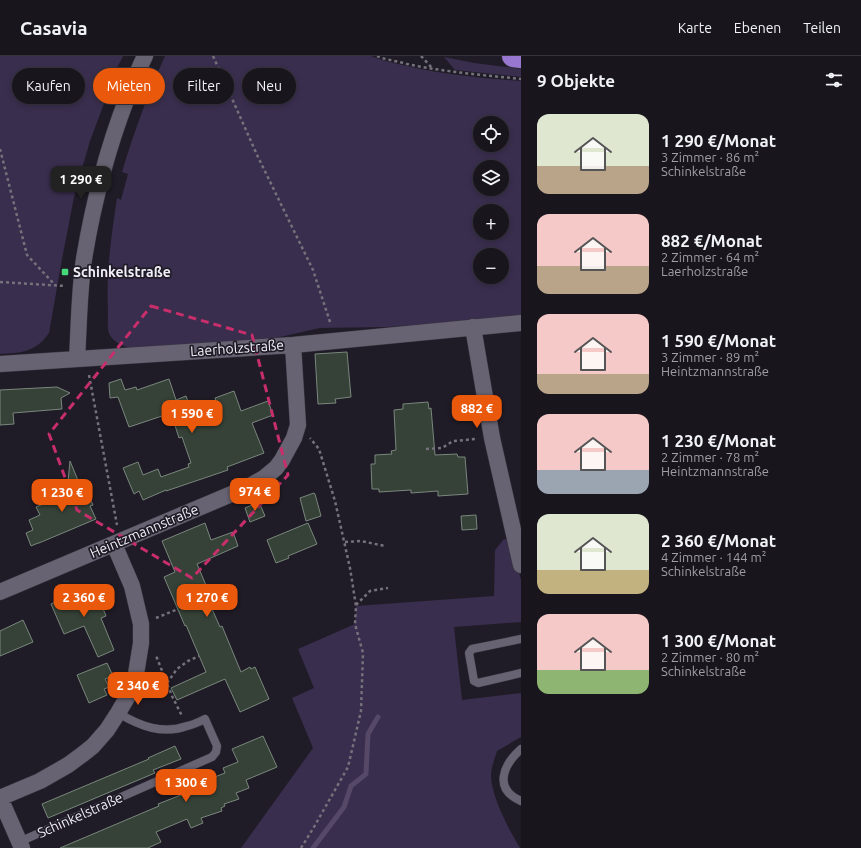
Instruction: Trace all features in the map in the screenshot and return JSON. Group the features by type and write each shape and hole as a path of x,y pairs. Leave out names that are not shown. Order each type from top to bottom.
{"highway":[{"path":"513,56 521,57"}],"street":[{"path":"82,359 81,286 84,260 96,198 116,128 145,56"},
{"name":"Laerholzstraße","path":"0,364 293,345 521,323"},
{"path":"473,327 492,438 521,565"},
{"name":"Heintzmannstraße","path":"0,592 248,487 272,472 282,460 294,438 298,425 293,345"},
{"name":"Schinkelstraße","path":"21,845 0,798 40,781 74,761 93,746 107,730 118,713 128,696 136,674 140,643 140,624 132,586 117,543"}],"lane":[{"path":"521,639 472,649 469,652 474,681 478,682 521,674"},
{"name":"Schinkelstraße","path":"21,845 212,757 216,752 217,746 205,719 186,727 172,730 159,730 134,722 118,713"},
{"path":"521,749 505,769 503,780 506,788 513,798 521,801"}],"path":[{"path":"213,56 258,157 313,270 336,341"},
{"path":"377,56 433,69 521,79"},
{"path":"422,56 433,69"},
{"path":"0,149 27,255 56,286"},
{"path":"0,282 56,286 81,286"},
{"path":"82,359 117,543"},
{"path":"298,425 319,450 336,501 350,568 356,606 355,624 363,653 361,711 348,767 301,848"},
{"path":"426,449 442,448 453,441 492,438"},
{"path":"344,542 361,541 385,546"},
{"path":"356,606 370,591 388,588"},
{"path":"140,624 178,609"},
{"path":"140,643 157,658 179,710"},
{"path":"167,683 177,669 188,661 199,656"}],"highlighted area":[{"path":"151,306 252,335 288,475 192,578 77,510 49,434"}],"shaded area":[{"path":"0,56 123,56 117,68 93,68 93,104 104,104 90,141 74,197 49,333 33,348 21,352 0,354"},
{"path":"165,56 371,56 389,62 436,72 521,81 521,317 387,327 320,328 271,339 131,348 116,342 108,331 108,283 113,227 117,198 121,200 128,174 122,172 146,104 165,104 165,68 160,68"},
{"path":"444,57 474,63 521,69 521,77 455,70"},
{"path":"504,539 511,541 521,580 521,622 454,627 462,700 521,693 521,737 497,751 492,766 491,775 497,803 520,848 241,848 313,748 292,698 314,688 298,649 355,624 356,606 494,596 495,550"}],"building":[{"path":"347,352 351,397 335,399 336,403 318,404 315,354"},
{"path":"121,379 125,390 136,387 137,390 169,379 176,400 186,396 193,416 218,408 215,398 234,391 241,411 268,401 273,415 252,423 264,453 227,467 228,470 166,490 143,500 139,491 134,494 123,468 138,462 143,475 158,469 161,477 189,467 188,464 191,463 182,437 179,438 171,413 129,427 118,397 110,398 109,383"},
{"path":"57,387 70,393 61,398 62,409 13,413 14,424 0,425 0,390"},
{"path":"428,402 429,409 431,408 435,455 457,454 458,457 465,457 468,494 438,496 438,491 411,493 411,490 379,492 379,489 372,489 371,464 375,464 375,455 392,454 391,451 396,450 394,410 403,409 403,404"},
{"path":"70,461 84,495 88,494 93,505 90,506 96,519 31,546 26,533 33,530 29,520 40,515 36,507 67,492"},
{"path":"314,493 321,516 306,521 300,498"},
{"path":"259,502 265,516 250,522 245,508"},
{"path":"476,515 477,529 462,530 461,516"},
{"path":"205,523 211,540 233,532 238,546 197,564 208,590 204,591 220,627 222,626 241,672 250,667 251,669 255,667 269,699 240,712 225,679 177,700 171,688 206,672 164,577 175,572 162,541"},
{"path":"308,523 317,544 288,556 289,558 276,563 267,540"},
{"path":"95,588 106,616 101,618 114,650 98,657 84,626 64,634 51,604 62,599 61,598 79,591 80,594"},
{"path":"23,620 33,642 0,656 0,631"},
{"path":"107,663 113,676 105,679 109,687 104,689 107,695 89,703 77,675"},
{"path":"263,736 277,767 246,780 249,788 236,793 239,799 224,804 225,806 221,808 222,811 201,818 203,823 191,828 187,819 156,832 161,842 148,848 60,848 159,806 158,804 209,784 207,780 225,773 223,768 238,762 232,749"},
{"path":"175,746 181,759 153,770 155,773 48,818 42,804 149,759 148,758"}],"waterway":[{"path":"313,848 344,807 351,786 366,774 368,734 378,717"}],"place":[{"name":"Schinkelstraße","path":"65,272"}]}
